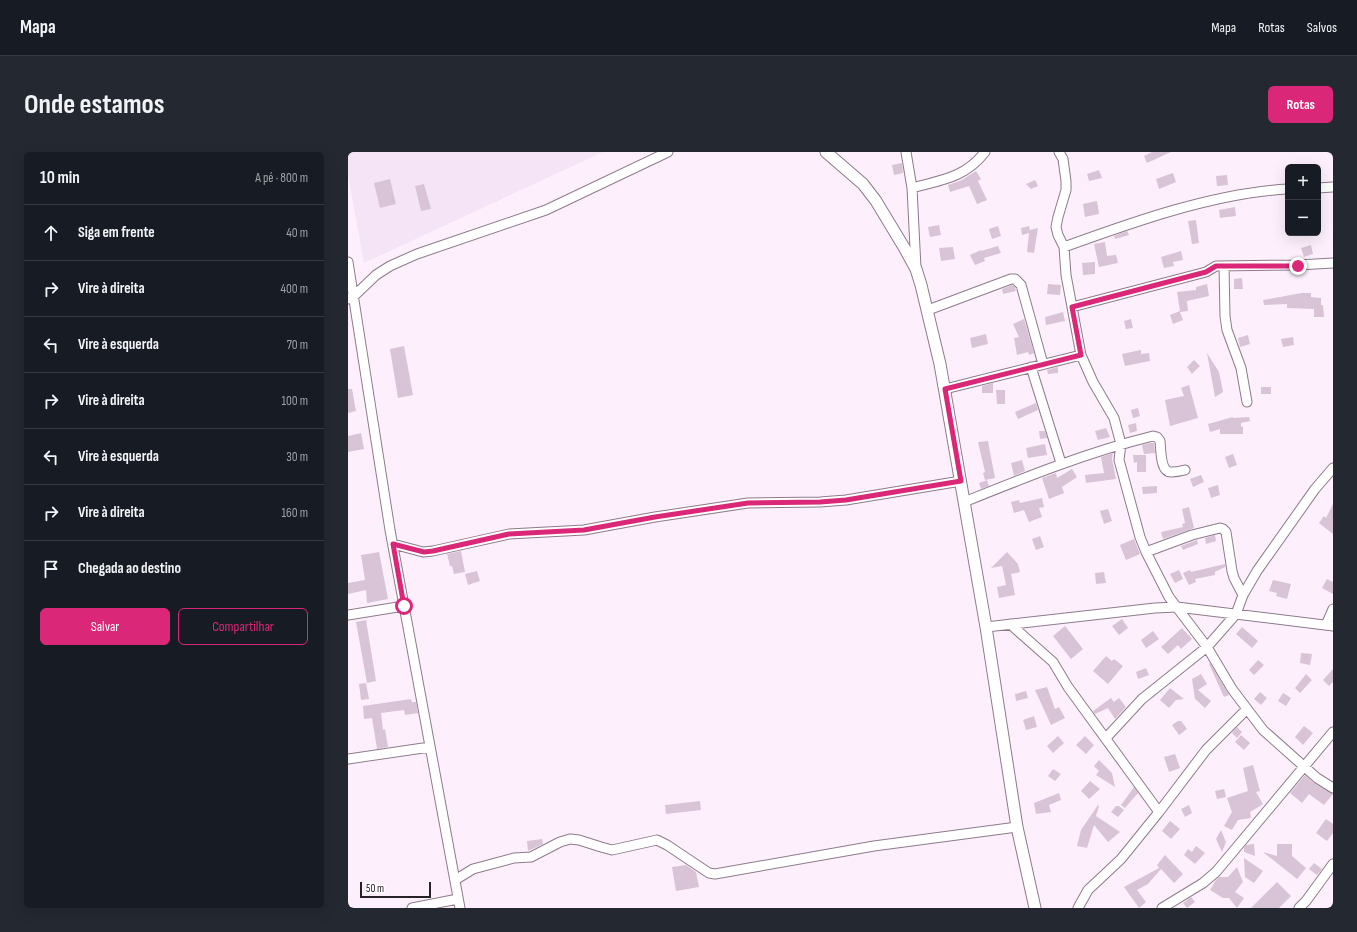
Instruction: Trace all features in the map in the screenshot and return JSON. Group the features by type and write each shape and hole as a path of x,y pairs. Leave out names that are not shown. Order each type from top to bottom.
{"street":[{"path":"351,298 376,275 390,266 417,254 546,210 668,152"},
{"path":"826,152 863,184 876,201 916,269 922,285 945,389 986,627 1017,827 1035,908"},
{"path":"906,152 912,188 916,269"},
{"path":"912,188 949,178 967,170 985,152"},
{"path":"1059,152 1063,159 1066,190 1056,228 1064,247 1066,275 1081,355 1093,382 1114,418 1121,444 1119,460 1137,528 1146,552 1169,597 1207,647 1232,689 1263,730 1317,778 1333,788"},
{"path":"1321,188 1333,187"},
{"path":"1064,247 1119,227 1189,207 1233,196 1285,189"},
{"path":"348,262 351,298 393,544 459,903 412,908"},
{"path":"1072,307 1206,272 1216,266 1298,266 1333,263"},
{"path":"1224,266 1225,316 1227,330 1242,368 1247,402"},
{"path":"928,310 1011,279 1015,279 1021,285 1043,364"},
{"path":"945,389 1031,366 1081,355"},
{"path":"1031,366 1061,463"},
{"path":"964,502 1061,463 1121,444 1153,436 1160,440 1163,467 1166,471 1171,472 1185,470"},
{"path":"1106,738 1142,699 1207,647 1236,614 1243,595 1270,552 1315,489 1333,468"},
{"path":"393,544 424,552 509,534 584,530 655,517 748,503 820,502 846,500 961,481"},
{"path":"1146,552 1192,535 1220,528 1223,529 1226,532 1234,578 1243,595"},
{"path":"348,615 404,606"},
{"path":"986,627 1155,608 1177,607 1330,626 1333,609"},
{"path":"1010,624 1053,662 1068,687 1159,812"},
{"path":"1078,908 1088,890 1121,859 1206,750 1247,709"},
{"path":"1162,908 1202,883 1216,872 1333,732"},
{"path":"348,759 430,747"},
{"path":"455,880 473,869 514,858 531,857 560,842 570,839 579,840 612,850 657,840 709,873 715,874 874,846 1017,827"},
{"path":"1300,908 1333,864"}],"shaded area":[{"path":"348,152 603,152 364,263 348,175"}],"building":[{"path":"1152,152 1171,152 1147,163 1144,156"},
{"path":"902,163 903,173 894,175 892,165"},
{"path":"1099,170 1102,178 1089,181 1087,174"},
{"path":"976,171 981,179 978,181 987,200 977,204 969,186 950,192 948,185 962,180"},
{"path":"1173,173 1176,182 1159,189 1156,179"},
{"path":"1227,175 1228,185 1217,186 1216,176"},
{"path":"390,179 396,204 380,208 374,183"},
{"path":"1035,180 1038,186 1031,189 1026,184"},
{"path":"424,184 431,209 421,211 415,186"},
{"path":"1097,201 1099,214 1085,217 1083,204"},
{"path":"1235,207 1236,216 1220,218 1219,210"},
{"path":"1196,220 1199,243 1192,244 1188,221"},
{"path":"939,225 941,235 930,237 928,227"},
{"path":"998,226 1001,236 992,239 989,229"},
{"path":"1029,226 1030,230 1038,228 1034,253 1027,252 1029,233 1022,235 1021,228"},
{"path":"1127,231 1129,235 1115,239 1114,236"},
{"path":"1105,242 1107,256 1116,255 1118,263 1099,267 1094,244"},
{"path":"1311,245 1313,254 1304,257 1301,248"},
{"path":"998,246 1001,253 984,258 985,261 975,265 970,255 981,250"},
{"path":"953,247 955,259 941,261 939,248"},
{"path":"1181,251 1183,260 1173,262 1174,266 1164,268 1161,257"},
{"path":"1095,262 1095,274 1083,275 1082,263"},
{"path":"1242,278 1243,289 1234,289 1234,279"},
{"path":"1048,284 1061,285 1060,295 1047,294"},
{"path":"1207,284 1209,296 1187,301 1188,311 1180,312 1183,320 1173,324 1170,315 1180,311 1177,292 1196,290 1196,287"},
{"path":"1012,285 1015,287 1016,291 1003,294 1002,289"},
{"path":"1302,293 1311,293 1311,297 1321,298 1324,317 1314,317 1314,309 1287,308 1287,304 1264,305 1263,300"},
{"path":"1063,312 1065,321 1046,325 1045,317"},
{"path":"1024,319 1034,353 1029,355 1028,352 1017,355 1014,338 1019,337 1013,324"},
{"path":"1131,319 1133,328 1126,329 1124,321"},
{"path":"986,334 988,344 972,348 970,338"},
{"path":"1248,335 1250,344 1240,347 1238,338"},
{"path":"1293,337 1294,345 1283,347 1281,339"},
{"path":"404,346 413,395 398,398 390,349"},
{"path":"1141,350 1141,354 1149,353 1150,361 1125,366 1122,354"},
{"path":"1207,353 1219,372 1223,392 1215,397"},
{"path":"1194,360 1200,366 1192,374 1187,367"},
{"path":"1058,367 1058,373 1048,374 1047,370"},
{"path":"993,383 993,393 982,393 982,386"},
{"path":"1189,385 1198,418 1170,426 1165,400 1184,396 1181,388"},
{"path":"1261,387 1271,387 1271,394 1261,394"},
{"path":"348,389 352,389 356,411 348,413"},
{"path":"996,390 1005,390 1005,404 997,404"},
{"path":"1036,403 1038,410 1018,419 1015,412"},
{"path":"1138,408 1140,416 1133,418 1131,410"},
{"path":"1233,417 1249,417 1250,421 1241,423 1241,427 1243,426 1243,434 1220,434 1220,429 1210,432 1208,424"},
{"path":"1136,423 1137,431 1130,433 1128,425"},
{"path":"1106,428 1110,437 1098,440 1095,431"},
{"path":"1039,431 1045,431 1047,438 1040,439"},
{"path":"361,433 364,449 348,452 348,436"},
{"path":"988,441 995,478 985,480 983,473 985,472 978,442"},
{"path":"1154,443 1155,453 1144,454 1142,445"},
{"path":"1045,444 1047,455 1028,458 1026,448"},
{"path":"1113,453 1112,459 1116,479 1086,483 1085,475 1104,473 1101,457"},
{"path":"1233,454 1237,465 1229,468 1225,457"},
{"path":"1133,455 1146,455 1146,472 1137,472 1137,462 1134,463"},
{"path":"1022,460 1025,471 1014,476 1011,463"},
{"path":"1072,469 1077,477 1062,487 1064,493 1049,499 1042,478 1056,473 1057,478"},
{"path":"1201,475 1204,482 1193,487 1190,479"},
{"path":"987,480 989,486 981,489 979,483"},
{"path":"1218,485 1220,495 1211,498 1208,488"},
{"path":"1157,486 1157,493 1143,494 1142,487"},
{"path":"1042,498 1044,507 1039,508 1042,517 1029,522 1024,510 1014,513 1011,502 1019,500 1020,503"},
{"path":"1333,504 1333,534 1319,523 1324,516 1326,518"},
{"path":"1189,507 1194,528 1163,539 1161,532 1183,527 1182,524 1185,523 1182,509"},
{"path":"1108,509 1112,521 1104,524 1100,511"},
{"path":"1215,535 1216,541 1206,544 1205,538"},
{"path":"1040,536 1044,547 1036,550 1032,539"},
{"path":"1134,539 1140,554 1126,560 1120,545"},
{"path":"1197,540 1198,544 1183,550 1181,546"},
{"path":"461,551 465,572 454,574 447,554"},
{"path":"379,552 388,599 367,603 366,590 348,594 348,583 365,580 361,555"},
{"path":"1007,552 1018,564 1020,572 1011,574 1015,595 999,598 997,587 1006,585 1002,566 991,568"},
{"path":"1225,564 1225,567 1215,572 1215,575 1195,579 1196,582 1189,585 1183,573 1190,570 1191,572"},
{"path":"1179,570 1183,579 1175,583 1170,574"},
{"path":"477,571 480,581 468,585 465,574"},
{"path":"1104,572 1106,583 1096,584 1095,573"},
{"path":"1327,579 1333,582 1333,594 1322,588"},
{"path":"1273,580 1291,584 1287,599 1276,596 1277,593 1269,591"},
{"path":"1122,619 1128,628 1119,635 1112,626"},
{"path":"366,620 376,681 367,683 356,622"},
{"path":"1065,626 1083,649 1071,659 1053,636"},
{"path":"1242,627 1258,641 1252,648 1236,634"},
{"path":"1182,628 1192,639 1181,649 1178,645 1168,654 1161,647"},
{"path":"1153,631 1159,639 1146,648 1141,640"},
{"path":"1301,653 1312,654 1310,665 1300,663"},
{"path":"1106,656 1112,661 1114,659 1123,666 1108,684 1093,671"},
{"path":"1258,660 1264,665 1254,675 1249,670"},
{"path":"1210,663 1229,695 1224,697 1209,664"},
{"path":"1146,668 1149,675 1138,679 1136,672"},
{"path":"1333,669 1333,682 1329,686 1323,680"},
{"path":"1201,674 1207,684 1198,690 1211,701 1205,708 1195,699 1192,679"},
{"path":"1306,674 1312,680 1300,693 1295,688"},
{"path":"366,683 369,699 361,700 359,684"},
{"path":"1047,687 1055,709 1059,707 1065,718 1051,725 1035,690"},
{"path":"1170,688 1184,699 1176,700 1169,708 1160,700"},
{"path":"1026,691 1028,698 1016,701 1015,694"},
{"path":"1260,692 1267,698 1261,705 1254,699"},
{"path":"1283,693 1291,698 1286,706 1278,701"},
{"path":"1111,698 1114,702 1119,698 1126,707 1115,719 1108,708 1095,714 1093,711"},
{"path":"411,699 412,702 416,702 418,713 405,715 404,710 381,713 383,730 385,729 388,747 377,749 372,718 364,719 363,706"},
{"path":"1034,716 1037,727 1026,730 1023,720"},
{"path":"1178,721 1181,721 1187,729 1179,735 1172,725"},
{"path":"1304,726 1313,733 1303,745 1295,737"},
{"path":"1237,727 1242,732 1237,738 1232,733"},
{"path":"1241,735 1250,743 1244,750 1235,742"},
{"path":"1058,736 1064,743 1053,753 1047,746"},
{"path":"1085,736 1094,745 1086,754 1076,745"},
{"path":"1175,754 1180,768 1169,772 1164,757"},
{"path":"1099,760 1112,773 1115,787 1096,775 1099,771 1094,766"},
{"path":"1253,765 1260,791 1256,792 1263,804 1250,812 1251,818 1238,820 1232,830 1224,826 1232,812 1227,798 1248,791 1243,768"},
{"path":"1053,769 1061,774 1055,781 1048,776"},
{"path":"1305,775 1314,783 1333,794 1324,805 1309,794 1302,803 1290,793"},
{"path":"1090,781 1100,789 1089,799 1081,791"},
{"path":"1134,787 1138,793 1125,808 1121,805"},
{"path":"1224,789 1226,797 1217,799 1215,791"},
{"path":"1059,793 1061,800 1049,805 1051,812 1036,814 1034,803"},
{"path":"700,801 701,810 666,814 665,805"},
{"path":"1098,805 1096,816 1120,832 1108,842 1094,825 1087,848 1077,846 1081,830"},
{"path":"1189,805 1192,813 1185,817 1181,809"},
{"path":"1116,806 1119,806 1124,810 1118,817 1111,812"},
{"path":"1326,819 1333,824 1333,833 1327,841 1316,833"},
{"path":"1170,821 1180,829 1171,839 1162,831"},
{"path":"1221,830 1226,842 1222,852 1216,839"},
{"path":"542,839 543,844 528,851 527,841"},
{"path":"1254,844 1255,856 1244,852 1246,845"},
{"path":"1277,844 1292,844 1292,856 1306,868 1297,879 1263,852 1277,856"},
{"path":"1196,846 1205,853 1195,864 1184,855 1188,849 1192,852"},
{"path":"1165,855 1183,874 1174,883 1161,869 1148,884 1137,890 1146,902 1139,908 1124,887 1159,868 1157,865"},
{"path":"1244,858 1263,871 1254,883 1245,877"},
{"path":"1314,863 1322,869 1317,875 1309,869"},
{"path":"686,865 696,872 699,887 676,891 672,867"},
{"path":"1237,867 1243,882 1235,892 1244,898 1237,908 1229,898 1223,898 1210,890 1219,877 1228,877"},
{"path":"1277,882 1291,896 1279,908 1251,908"},
{"path":"1191,897 1195,902 1187,908 1183,903"}],"route":[{"path":"404,606 393,544 424,552 509,534 584,530 655,517 748,503 820,502 846,500 961,481 945,389 1031,366 1081,355 1072,307 1206,272 1216,266 1298,266"}]}
